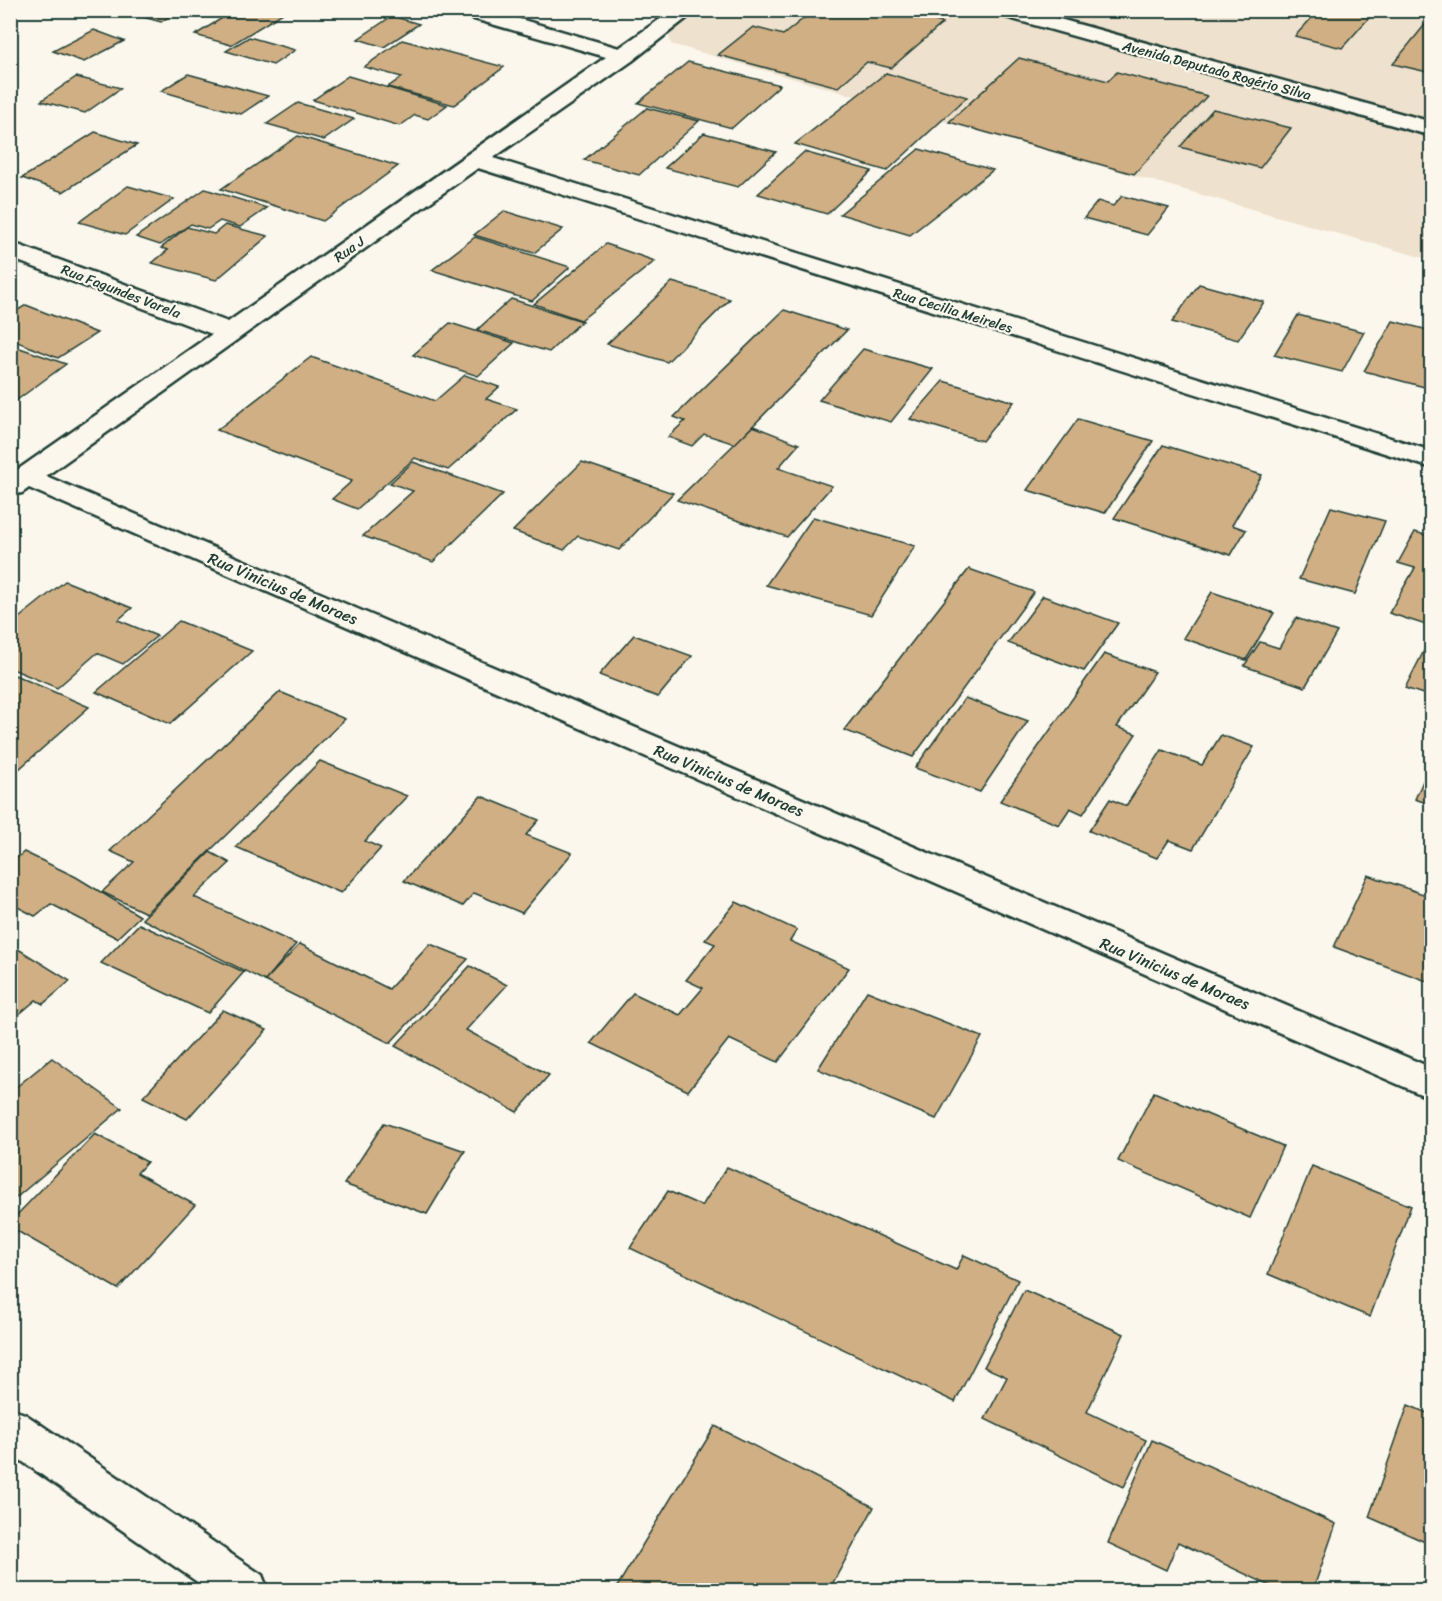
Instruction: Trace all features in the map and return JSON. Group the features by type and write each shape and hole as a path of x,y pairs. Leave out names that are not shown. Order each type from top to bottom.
{"street":[{"path":"464,10 624,56"},
{"name":"Rua J","path":"18,482 687,10"},
{"name":"Avenida Deputado Rogério Silva","path":"1002,10 1431,129"},
{"name":"Rua Cecilia Meireles","path":"475,160 1431,460"},
{"name":"Rua Fagundes Varela","path":"10,249 231,332"},
{"name":"Rua Vinicius de Moraes","path":"18,482 1431,1084"},
{"path":"10,1428 246,1590"}],"shaded area":[{"path":"663,11 1431,11 1431,260 671,44"}],"building":[{"path":"118,10 179,10 161,22"},
{"path":"235,10 288,10 231,45 195,35"},
{"path":"814,10 894,10 943,23 891,68 867,62 838,87 718,55 753,27 783,35"},
{"path":"1319,10 1376,10 1342,48 1295,36"},
{"path":"392,16 419,24 384,47 358,39"},
{"path":"1432,16 1432,73 1393,64"},
{"path":"94,30 124,41 84,62 53,51"},
{"path":"249,37 295,50 273,65 226,51"},
{"path":"402,40 504,67 454,105 388,87 402,77 364,67"},
{"path":"1019,58 1108,81 1117,72 1207,96 1134,174 949,122"},
{"path":"688,62 780,85 732,128 638,103"},
{"path":"886,73 967,97 887,171 795,144"},
{"path":"188,74 268,96 241,114 161,91"},
{"path":"348,76 447,105 428,119 415,115 400,126 313,100"},
{"path":"76,77 121,88 85,113 41,101"},
{"path":"298,103 354,119 324,140 267,124"},
{"path":"647,108 699,121 639,175 584,160"},
{"path":"1213,109 1291,128 1260,168 1180,147"},
{"path":"95,132 137,145 63,192 22,178"},
{"path":"704,133 776,152 738,187 665,168"},
{"path":"298,136 398,166 323,221 221,189"},
{"path":"919,149 993,170 910,235 840,214"},
{"path":"804,152 872,171 827,214 758,194"},
{"path":"128,186 174,199 125,235 79,222"},
{"path":"205,189 267,208 240,227 220,221 208,229 191,224 160,245 136,237"},
{"path":"1122,196 1169,208 1147,235 1084,218 1098,201 1113,206"},
{"path":"504,211 563,229 534,253 474,235"},
{"path":"225,225 268,236 216,280 152,263 168,250 161,248 187,227 214,234"},
{"path":"475,237 570,267 532,301 432,270"},
{"path":"606,244 655,261 581,320 534,304"},
{"path":"672,282 730,299 667,362 607,344"},
{"path":"1199,284 1264,302 1238,340 1172,322"},
{"path":"511,299 582,321 549,352 477,330"},
{"path":"26,305 97,333 58,358 10,339 10,315"},
{"path":"784,310 847,330 735,444 704,434 692,446 668,437 685,421 674,417"},
{"path":"1298,315 1364,332 1342,372 1274,355"},
{"path":"1393,321 1432,331 1432,389 1364,371"},
{"path":"450,323 514,343 478,376 413,355"},
{"path":"14,346 66,364 17,400 10,397 10,348"},
{"path":"863,349 933,369 891,422 819,400"},
{"path":"311,357 435,401 465,375 499,387 486,399 517,409 448,470 415,458 357,509 332,499 352,481 217,430"},
{"path":"943,381 1014,402 982,441 910,419"},
{"path":"1078,419 1153,441 1105,513 1027,490"},
{"path":"753,426 799,444 778,468 832,486 787,537 677,500"},
{"path":"1163,445 1262,475 1232,525 1246,530 1231,555 1114,518"},
{"path":"413,462 503,494 433,562 363,536 413,491 390,483"},
{"path":"582,462 673,493 619,550 578,536 564,550 513,531"},
{"path":"1331,507 1385,521 1355,594 1299,579"},
{"path":"813,517 915,546 871,615 766,585"},
{"path":"1415,532 1432,537 1432,627 1389,613 1415,568 1398,563"},
{"path":"969,569 1034,592 913,757 844,730"},
{"path":"65,581 132,608 118,620 157,636 123,664 97,653 57,688 10,668 10,645 14,643 10,641 10,625"},
{"path":"1212,592 1274,613 1246,660 1183,638"},
{"path":"1043,596 1118,623 1084,671 1008,643"},
{"path":"1296,618 1337,632 1305,687 1244,666 1260,642 1279,648"},
{"path":"179,621 252,651 170,724 96,692"},
{"path":"634,635 692,656 658,697 599,675"},
{"path":"1432,635 1432,697 1405,688"},
{"path":"1104,654 1155,672 1117,727 1136,734 1083,814 1070,808 1059,825 1000,801"},
{"path":"10,673 89,707 10,777"},
{"path":"280,692 345,719 146,913 102,892 134,862 110,851"},
{"path":"965,698 1028,721 980,792 915,768"},
{"path":"1221,735 1254,747 1193,849 1169,840 1157,858 1089,831 1110,799 1126,806 1162,750 1202,765"},
{"path":"320,761 407,796 365,841 381,848 341,893 236,847"},
{"path":"1432,761 1432,805 1415,799"},
{"path":"481,796 539,820 526,835 572,853 522,913 474,893 463,906 404,881"},
{"path":"24,852 76,877 140,916 117,938 51,904 35,916 10,903 10,864"},
{"path":"210,852 230,863 194,897 296,944 265,981 142,919"},
{"path":"1368,875 1432,897 1432,983 1334,947"},
{"path":"736,902 797,930 790,941 849,968 778,1062 729,1039 688,1091 591,1043 633,993 680,1015 703,988 686,980 715,944 705,940"},
{"path":"139,924 244,972 208,1013 101,963"},
{"path":"10,944 70,981 43,1004 36,1000 10,1022"},
{"path":"300,944 389,989 430,944 468,959 390,1043 265,981"},
{"path":"470,966 507,985 466,1030 549,1075 517,1112 395,1046"},
{"path":"867,991 982,1037 936,1119 818,1069"},
{"path":"223,1010 267,1030 187,1119 143,1097"},
{"path":"52,1058 122,1108 10,1203 10,1092"},
{"path":"1154,1092 1283,1146 1250,1218 1118,1161"},
{"path":"384,1123 465,1151 427,1214 344,1184"},
{"path":"95,1134 147,1162 137,1173 195,1205 118,1289 10,1227 10,1222"},
{"path":"1312,1166 1411,1206 1370,1317 1268,1274"},
{"path":"727,1167 956,1270 964,1255 1018,1280 955,1402 630,1248 668,1191 702,1206"},
{"path":"1024,1290 1124,1334 1087,1412 1146,1440 1124,1487 985,1419 1007,1377 984,1367"},
{"path":"1408,1405 1432,1415 1432,1545 1369,1517"},
{"path":"715,1426 874,1507 829,1590 615,1590"},
{"path":"1152,1440 1336,1524 1313,1590 1279,1590 1178,1542 1166,1570 1108,1543"}]}
